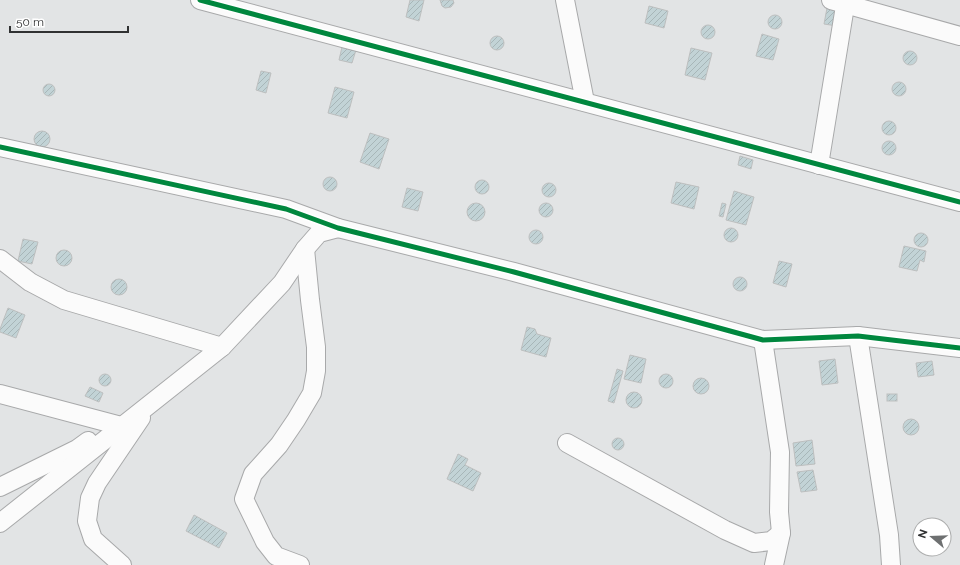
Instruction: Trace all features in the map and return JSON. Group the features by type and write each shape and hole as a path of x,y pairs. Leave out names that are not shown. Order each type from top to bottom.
{"street":[{"path":"200,0 281,23 960,202"},
{"path":"565,0 585,102"},
{"path":"819,165 841,1 960,36"},
{"path":"0,147 286,209 338,228 514,272 763,340 858,336 960,348"},
{"path":"0,487 77,449 150,404 222,347 282,283 305,249 319,233 338,228"},
{"path":"300,565 276,556 265,542 244,499 254,474 296,420 312,393 316,372 316,347 305,249"},
{"path":"0,259 30,282 64,300 222,347"},
{"path":"858,336 890,535 891,565"},
{"path":"763,340 780,452 779,512 782,533 774,565"},
{"path":"0,394 117,425"},
{"path":"122,565 93,539 86,521 90,498 97,483 150,404"},
{"path":"0,523 117,425"},
{"path":"567,443 725,530 754,543 771,541 782,533"}],"building":[{"path":"410,0 424,0 419,21 406,17"},
{"path":"440,0 453,0 454,3 451,7 445,8 442,6"},
{"path":"649,6 668,11 664,28 645,23"},
{"path":"827,8 841,11 837,26 824,24"},
{"path":"775,15 780,17 782,22 780,27 775,29 770,27 768,22 770,17"},
{"path":"708,25 713,27 715,32 713,37 708,39 703,37 701,32 703,27"},
{"path":"762,34 779,39 773,60 756,56"},
{"path":"497,36 502,38 504,43 502,48 497,50 492,48 490,43 492,38"},
{"path":"342,47 356,50 352,63 339,60"},
{"path":"691,48 712,53 705,80 685,75"},
{"path":"910,51 915,53 917,58 915,63 910,65 905,63 903,58 905,53"},
{"path":"261,71 271,73 266,93 256,90"},
{"path":"899,82 904,84 906,89 904,94 899,96 894,94 892,89 894,84"},
{"path":"49,84 53,86 55,90 53,94 49,96 45,94 43,90 45,86"},
{"path":"335,87 354,92 347,118 328,113"},
{"path":"889,121 894,123 896,128 894,133 889,135 884,133 882,128 884,123"},
{"path":"39,131 45,131 50,136 48,145 45,147 39,147 34,142 34,136"},
{"path":"370,133 389,139 379,169 360,162"},
{"path":"889,141 894,143 896,148 894,153 889,155 884,153 882,148 884,143"},
{"path":"740,156 753,160 751,169 738,165"},
{"path":"330,177 335,179 337,184 335,189 330,191 325,189 323,184 325,179"},
{"path":"482,180 487,182 489,187 487,192 482,194 477,192 475,187 477,182"},
{"path":"676,182 699,187 694,209 671,203"},
{"path":"549,183 554,185 556,190 554,195 549,197 544,195 542,190 544,185"},
{"path":"407,188 423,192 418,211 402,207"},
{"path":"734,191 754,197 746,225 726,220"},
{"path":"472,203 480,203 485,208 483,219 480,221 472,221 467,216 467,208"},
{"path":"546,203 551,205 553,210 551,215 546,217 541,215 539,210 541,205"},
{"path":"722,203 726,204 723,217 719,216"},
{"path":"731,228 736,230 738,235 736,240 731,242 726,240 724,235 726,230"},
{"path":"536,230 541,232 543,237 541,242 536,244 531,242 529,237 531,232"},
{"path":"921,233 926,235 928,240 926,245 921,247 916,245 914,240 916,235"},
{"path":"23,239 38,242 32,264 18,261"},
{"path":"904,246 926,251 924,262 920,260 917,271 899,267"},
{"path":"64,250 71,255 72,258 67,265 64,266 57,261 56,258 61,251"},
{"path":"779,261 792,264 786,287 773,283"},
{"path":"740,277 745,279 747,284 745,289 740,291 735,289 733,284 735,279"},
{"path":"119,279 125,281 127,287 125,293 119,295 113,293 111,287 113,281"},
{"path":"8,308 25,315 16,338 0,332"},
{"path":"527,327 535,329 537,334 551,338 546,357 521,350"},
{"path":"630,355 646,359 641,383 624,379"},
{"path":"835,359 838,383 822,385 819,361"},
{"path":"932,361 934,375 918,377 916,363"},
{"path":"617,369 623,371 614,403 608,401"},
{"path":"103,374 107,374 111,380 107,386 103,386 99,382 99,378"},
{"path":"663,374 669,374 673,378 673,384 669,388 663,388 659,384 659,378"},
{"path":"701,378 708,383 709,386 704,393 701,394 694,389 693,386 698,379"},
{"path":"90,387 103,393 99,402 85,396"},
{"path":"634,392 641,397 642,400 637,407 634,408 627,403 626,400 631,393"},
{"path":"887,394 897,394 897,401 887,401"},
{"path":"911,419 917,421 919,427 917,433 911,435 905,433 903,427 905,421"},
{"path":"620,438 623,439 623,449 616,450 613,449 612,442 613,439"},
{"path":"812,440 815,464 796,466 793,443"},
{"path":"458,454 468,459 465,465 481,473 473,491 447,479"},
{"path":"813,470 817,490 801,492 797,472"},
{"path":"194,515 227,533 219,548 186,531"}],"cycle path":[{"path":"200,0 960,202"},
{"path":"0,147 286,209 338,228 514,272 763,340 858,336 960,348"}]}
